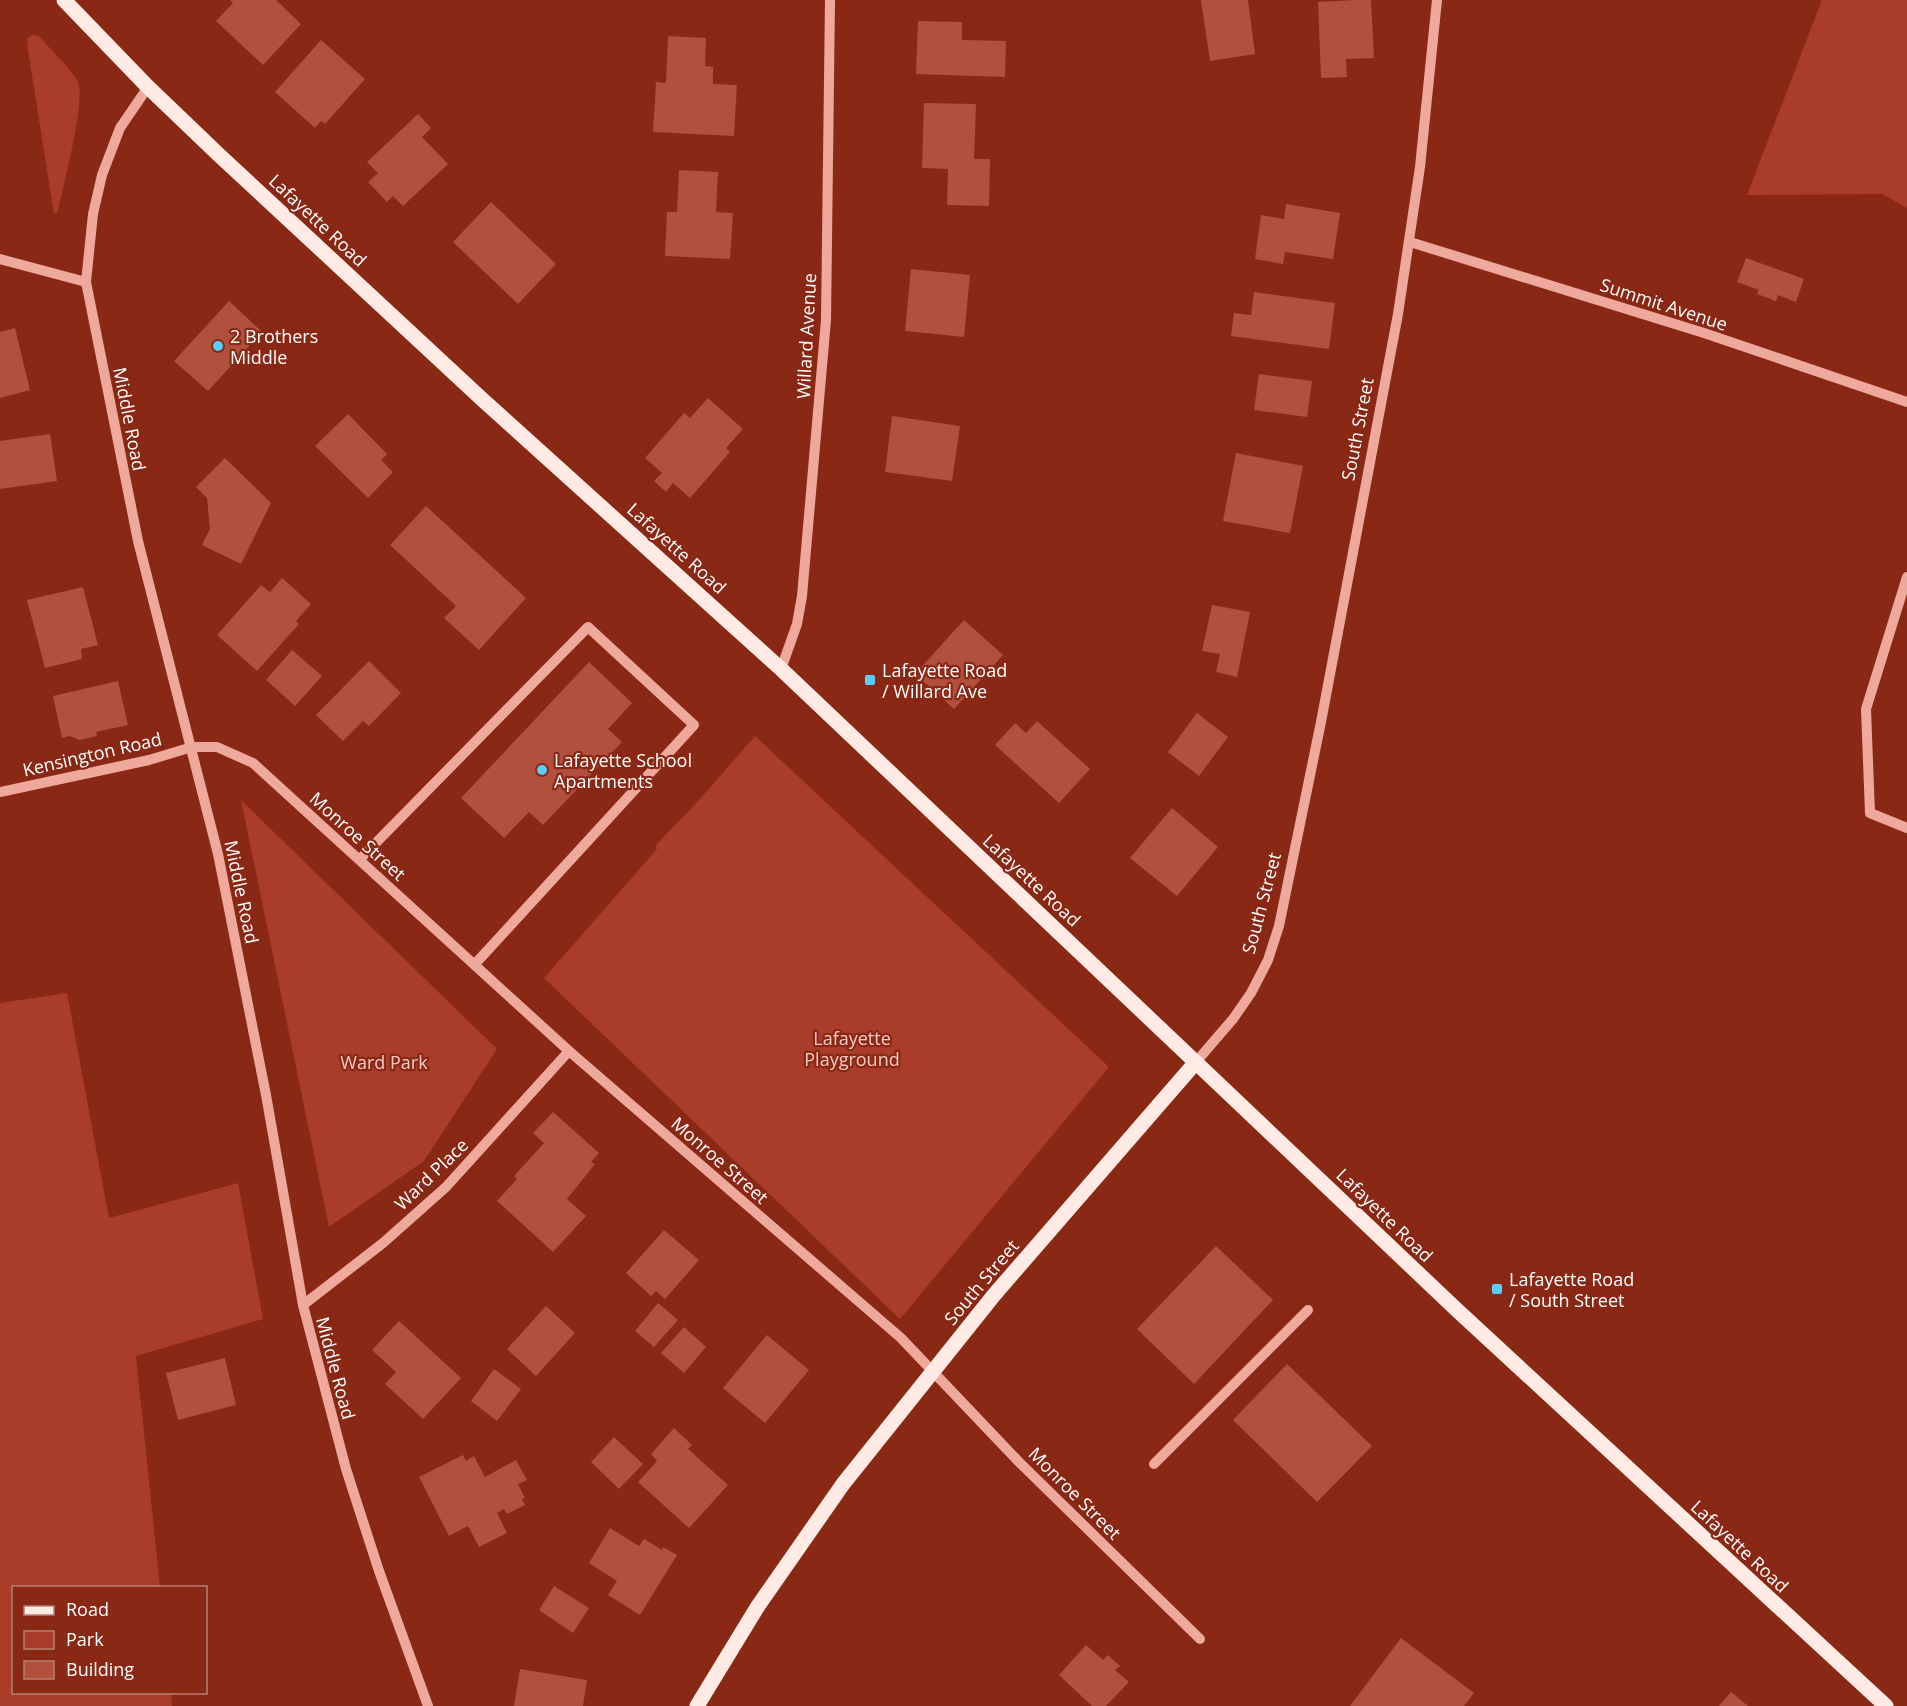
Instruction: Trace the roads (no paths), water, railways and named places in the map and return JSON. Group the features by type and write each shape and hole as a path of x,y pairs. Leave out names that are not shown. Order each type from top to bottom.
{"main road":[{"name":"Lafayette Road","path":"64,0 148,87 484,401 781,669 1458,1311 1886,1706"},
{"name":"South Street","path":"697,1706 758,1606 843,1484 994,1295 1196,1062"}],"street":[{"name":"Willard Avenue","path":"781,669 797,624 802,596 826,320 830,0"},
{"name":"South Street","path":"1196,1062 1233,1019 1251,993 1268,960 1279,926 1368,477 1410,242 1437,0"},
{"name":"Middle Road","path":"148,87 120,128 102,175 93,214 86,282 138,540 218,854 266,1095 303,1305 346,1469 379,1571 428,1706"},
{"name":"Summit Avenue","path":"1410,242 1704,333 1907,402"},
{"path":"0,259 86,282"},
{"path":"1907,577 1866,709 1870,813 1907,828"},
{"path":"360,859 588,627 693,725 475,964"},
{"name":"Kensington Road","path":"0,792 149,760 192,747"},
{"name":"Monroe Street","path":"192,747 218,747 253,763 569,1051 901,1338 1019,1462 1200,1639"},
{"name":"Ward Place","path":"303,1305 383,1243 446,1186 569,1051"},
{"path":"1154,1464 1308,1310"}],"place":[{"name":"2 Brothers Middle","path":"218,346"},
{"name":"Lafayette Road / Willard Ave","path":"870,680"},
{"name":"Lafayette School Apartments","path":"542,770"},
{"name":"Lafayette Road / South Street","path":"1497,1289"}],"park label":[{"name":"Lafayette Playground","path":"852,1048"},
{"name":"Ward Park","path":"384,1062"}]}
